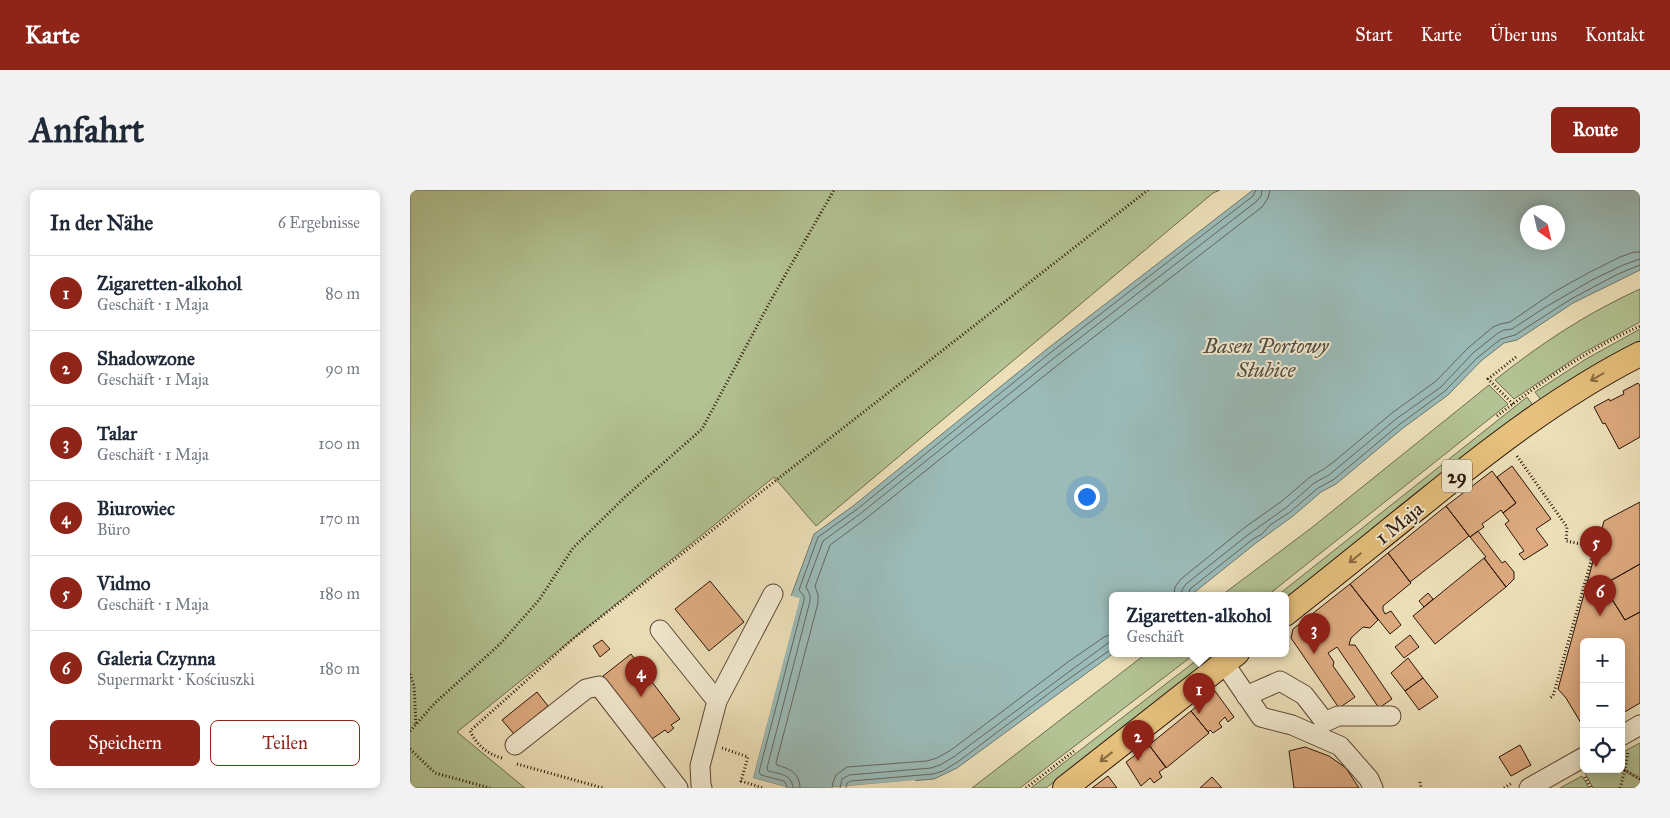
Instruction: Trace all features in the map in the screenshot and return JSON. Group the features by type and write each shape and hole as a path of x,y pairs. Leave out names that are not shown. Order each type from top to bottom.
{"main road":[{"name":"1 Maja","path":"1289,611 1449,482 1507,438 1565,397 1600,375 1640,354"},
{"path":"1065,788 1231,658"}],"street":[{"path":"702,788 700,784 700,766 717,701 773,594"},
{"path":"660,630 717,701"},
{"path":"1231,658 1246,696 1262,717 1292,725 1340,746 1369,779 1373,788"},
{"path":"1246,696 1280,681 1304,696 1325,722 1338,716 1391,716"},
{"path":"515,745 586,689 599,686 678,788"},
{"path":"1625,741 1640,726"},
{"path":"1529,788 1580,759"}],"path":[{"path":"410,731 435,703 500,644 540,600 572,548 625,497 702,429 834,190"},
{"path":"1141,190 1141,195"},
{"path":"603,788 526,767 492,755 475,742 470,732 574,638 1148,190"},
{"path":"1513,404 1488,379 1516,357"},
{"path":"1516,454 1567,527 1566,540 1594,547 1560,675 1553,696 1549,699"},
{"path":"410,674 414,686 416,724"},
{"path":"410,749 435,773 490,788"},
{"path":"728,750 748,757 742,781 762,788"},
{"path":"1625,770 1640,778"},
{"path":"1620,788 1622,773"},
{"path":"1420,782 1421,788"}],"green space":[{"path":"410,190 1220,190 1213,193 816,526 774,477 457,732 525,788 410,788"},
{"path":"1640,289 1640,322 1583,353 1514,399 1495,380 1564,330 1601,308"},
{"path":"1640,329 1640,343 1542,401 1535,392 1586,359"},
{"path":"1489,385 1508,404 1272,592 1226,592 1310,529"},
{"path":"1527,397 1534,407 1289,598 1289,592 1282,592"},
{"path":"1142,657 1191,657 1020,788 972,788"},
{"path":"1201,657 1215,657 1046,788 1031,788"},
{"path":"1640,743 1640,778 1625,769 1625,751"},
{"path":"1625,771 1640,780 1640,788 1593,788 1585,773 1625,773"},
{"path":"1582,776 1589,788 1560,788"}],"water":[{"name":"Basen Portowy Słubice","path":"1253,190 1640,190 1640,270 1573,303 1517,340 1504,343 1481,361 1448,395 1403,428 1336,484 1321,492 1195,592 1109,592 1109,657 957,768 934,779 824,788 790,788 753,778 799,598 791,596 814,534 853,506 1047,349"}],"pier":[{"path":"789,595 800,598 753,778 790,788 780,788 752,781 750,778 797,600 790,598"},
{"path":"915,780 915,782 852,788 824,788"}],"building":[{"path":"1638,383 1640,386 1640,437 1619,449 1594,407 1624,394 1623,391"},
{"path":"1512,466 1551,519 1536,529 1548,545 1524,560 1519,554 1524,551 1505,524 1509,521 1503,513 1516,503 1497,477"},
{"path":"1492,471 1516,503 1503,513 1501,510 1482,524 1484,527 1470,537 1446,506"},
{"path":"1640,502 1640,564 1603,585 1625,620 1640,612 1640,703 1625,712 1625,638 1580,638 1580,721 1566,698 1558,689 1604,521"},
{"path":"1446,506 1469,536 1410,582 1388,553"},
{"path":"1478,531 1502,563 1505,561 1514,572 1514,579 1506,587 1470,537"},
{"path":"1388,553 1411,583 1383,606 1385,614 1391,611 1401,625 1390,634 1350,584"},
{"path":"1484,558 1506,587 1435,644 1413,616"},
{"path":"1640,564 1640,612 1625,620 1603,585"},
{"path":"710,581 744,622 709,651 675,609"},
{"path":"1350,584 1378,620 1370,628 1363,627 1351,638 1349,645 1355,645 1392,699 1379,708 1337,647 1328,653 1334,662 1333,666 1355,697 1339,708 1291,638 1293,629"},
{"path":"1428,593 1433,599 1424,607 1419,601"},
{"path":"1410,635 1419,647 1404,658 1395,647"},
{"path":"602,640 610,649 600,657 593,646"},
{"path":"631,654 680,719 671,725 674,728 668,733 665,730 652,739 603,676"},
{"path":"1408,658 1423,678 1405,691 1391,673"},
{"path":"1423,678 1438,697 1419,710 1405,691"},
{"path":"1215,691 1234,717 1228,722 1225,717 1219,723 1222,727 1213,733 1210,730 1208,732 1191,711"},
{"path":"537,692 548,706 514,734 502,720"},
{"path":"1191,711 1209,733 1166,768 1149,745"},
{"path":"1149,745 1166,767 1159,772 1162,777 1154,783 1150,778 1141,786 1126,762"},
{"path":"1520,745 1531,765 1511,776 1499,757"},
{"path":"1305,747 1329,756 1346,768 1359,788 1294,788 1289,751"},
{"path":"1108,776 1117,788 1092,788"},
{"path":"1212,777 1222,788 1200,788"}],"place":[{"name":"Vidmo","path":"1596,567"},
{"name":"Galeria Czynna","path":"1600,616"},
{"name":"Talar","path":"1314,654"},
{"name":"Biurowiec","path":"641,697"},
{"name":"Zigaretten-alkohol","path":"1199,714"},
{"name":"Shadowzone","path":"1138,761"}]}
